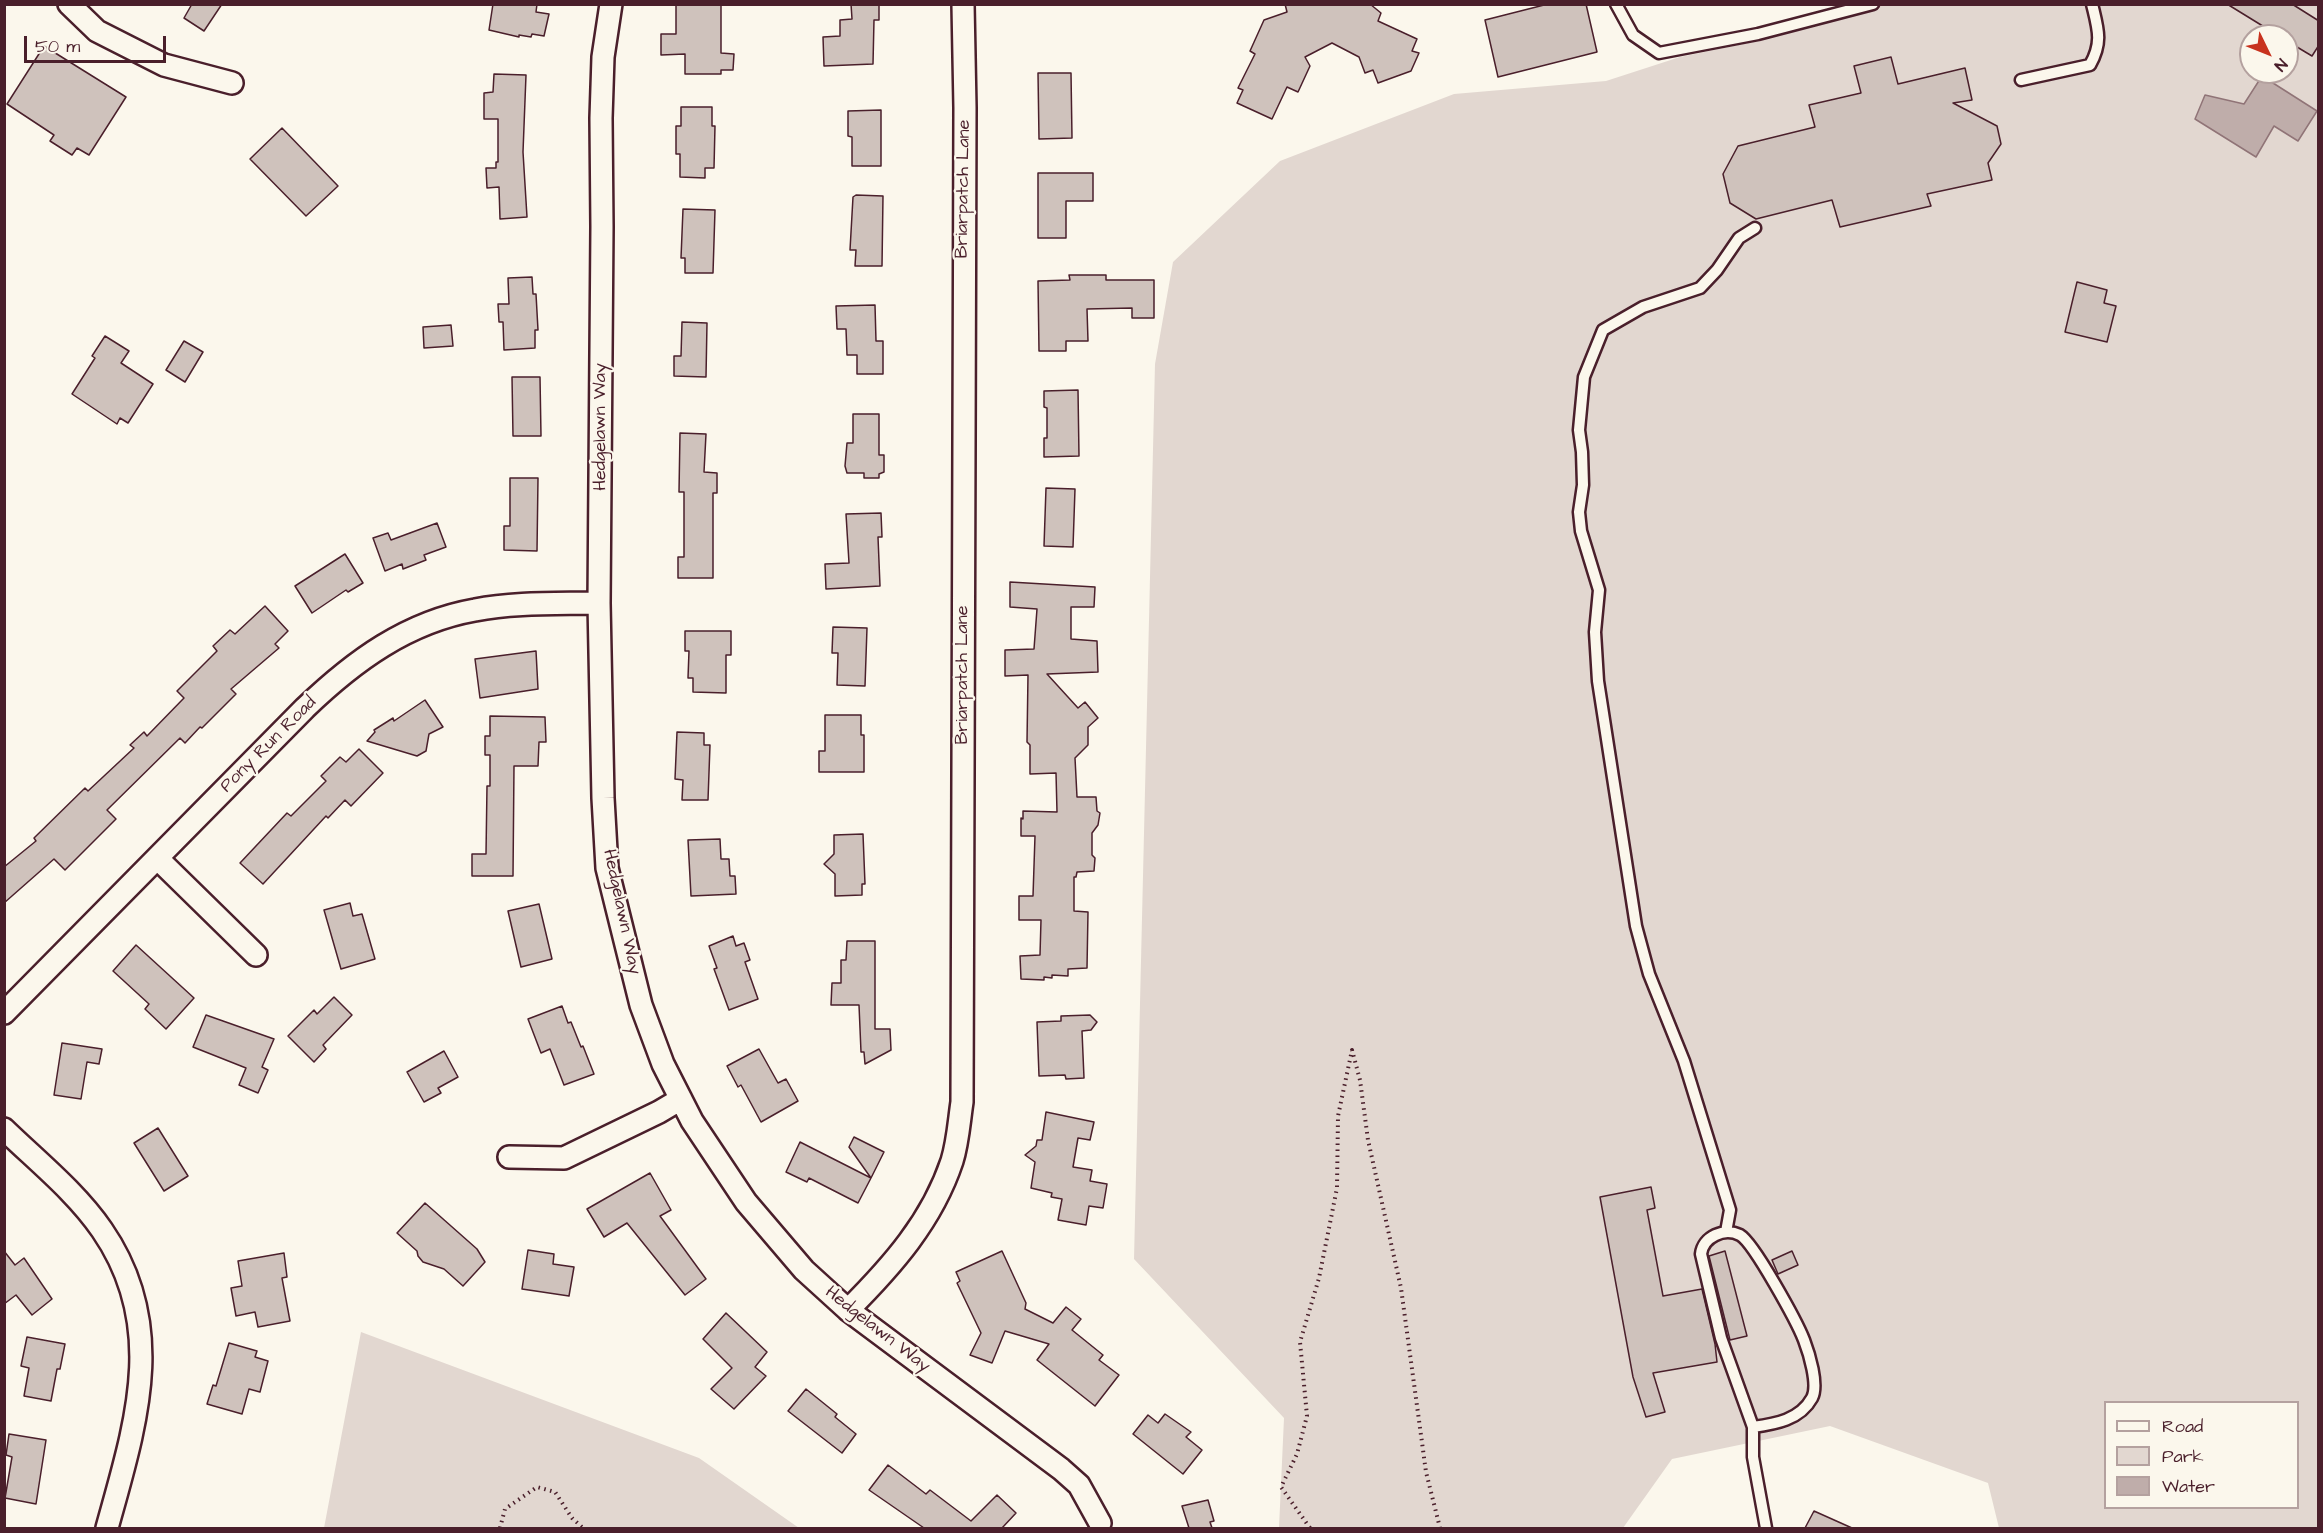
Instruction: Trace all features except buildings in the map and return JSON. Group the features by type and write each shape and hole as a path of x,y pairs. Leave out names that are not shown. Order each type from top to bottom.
{"street":[{"path":"69,4 97,31 164,65 232,83"},
{"name":"Hedgelawn Way","path":"611,4 603,57 601,118 599,603 603,798 608,868 641,1005 663,1064 692,1121 746,1202 804,1270 848,1310 1079,1485 1100,1523"},
{"name":"Briarpatch Lane","path":"848,1310 902,1253 923,1223 952,1160 962,1102 965,108 963,4"},
{"name":"Pony Run Road","path":"4,1013 337,677 364,657 396,637 450,615 476,609 516,605 599,603"},
{"path":"157,858 256,955"},
{"path":"509,1157 564,1158 681,1099"},
{"path":"4,1129 81,1204 96,1222 117,1257 131,1287 142,1342 139,1397 134,1428 107,1528"}],"lane":[{"path":"1616,4 1633,35 1659,53 1758,34 1873,4"},
{"path":"2021,80 2090,65 2098,50 2098,32 2092,4"},
{"path":"1726,1232 1731,1210 1716,1169 1684,1061 1649,974 1636,926 1598,681 1595,632 1599,590 1581,531 1579,512 1582,452 1579,430 1584,377 1603,330 1643,307 1700,288 1717,270 1739,238 1755,228"},
{"path":"1753,1427 1782,1423 1798,1413 1813,1397 1812,1366 1803,1338 1755,1249 1739,1234 1726,1232 1709,1238 1702,1247 1701,1254 1721,1338 1753,1427 1753,1457 1766,1528"}],"path":[{"path":"1310,1528 1281,1487 1297,1454 1306,1416 1300,1342 1319,1278 1337,1188 1338,1116 1352,1050 1360,1080 1368,1140 1401,1288 1426,1472 1440,1528"},
{"path":"500,1528 505,1509 537,1487 555,1492 572,1518 583,1528"}],"green space":[{"path":"1848,5 2318,5 2318,1528 1999,1528 1988,1483 1830,1426 1672,1459 1623,1528 1279,1528 1284,1418 1134,1259 1155,364 1173,262 1280,161 1454,94 1606,81 1680,57 1753,42"},
{"path":"361,1332 699,1458 799,1528 324,1528"}],"water":[{"path":"2257,84 2275,84 2317,111 2298,141 2274,126 2256,157 2195,119 2205,95 2244,104"}]}
